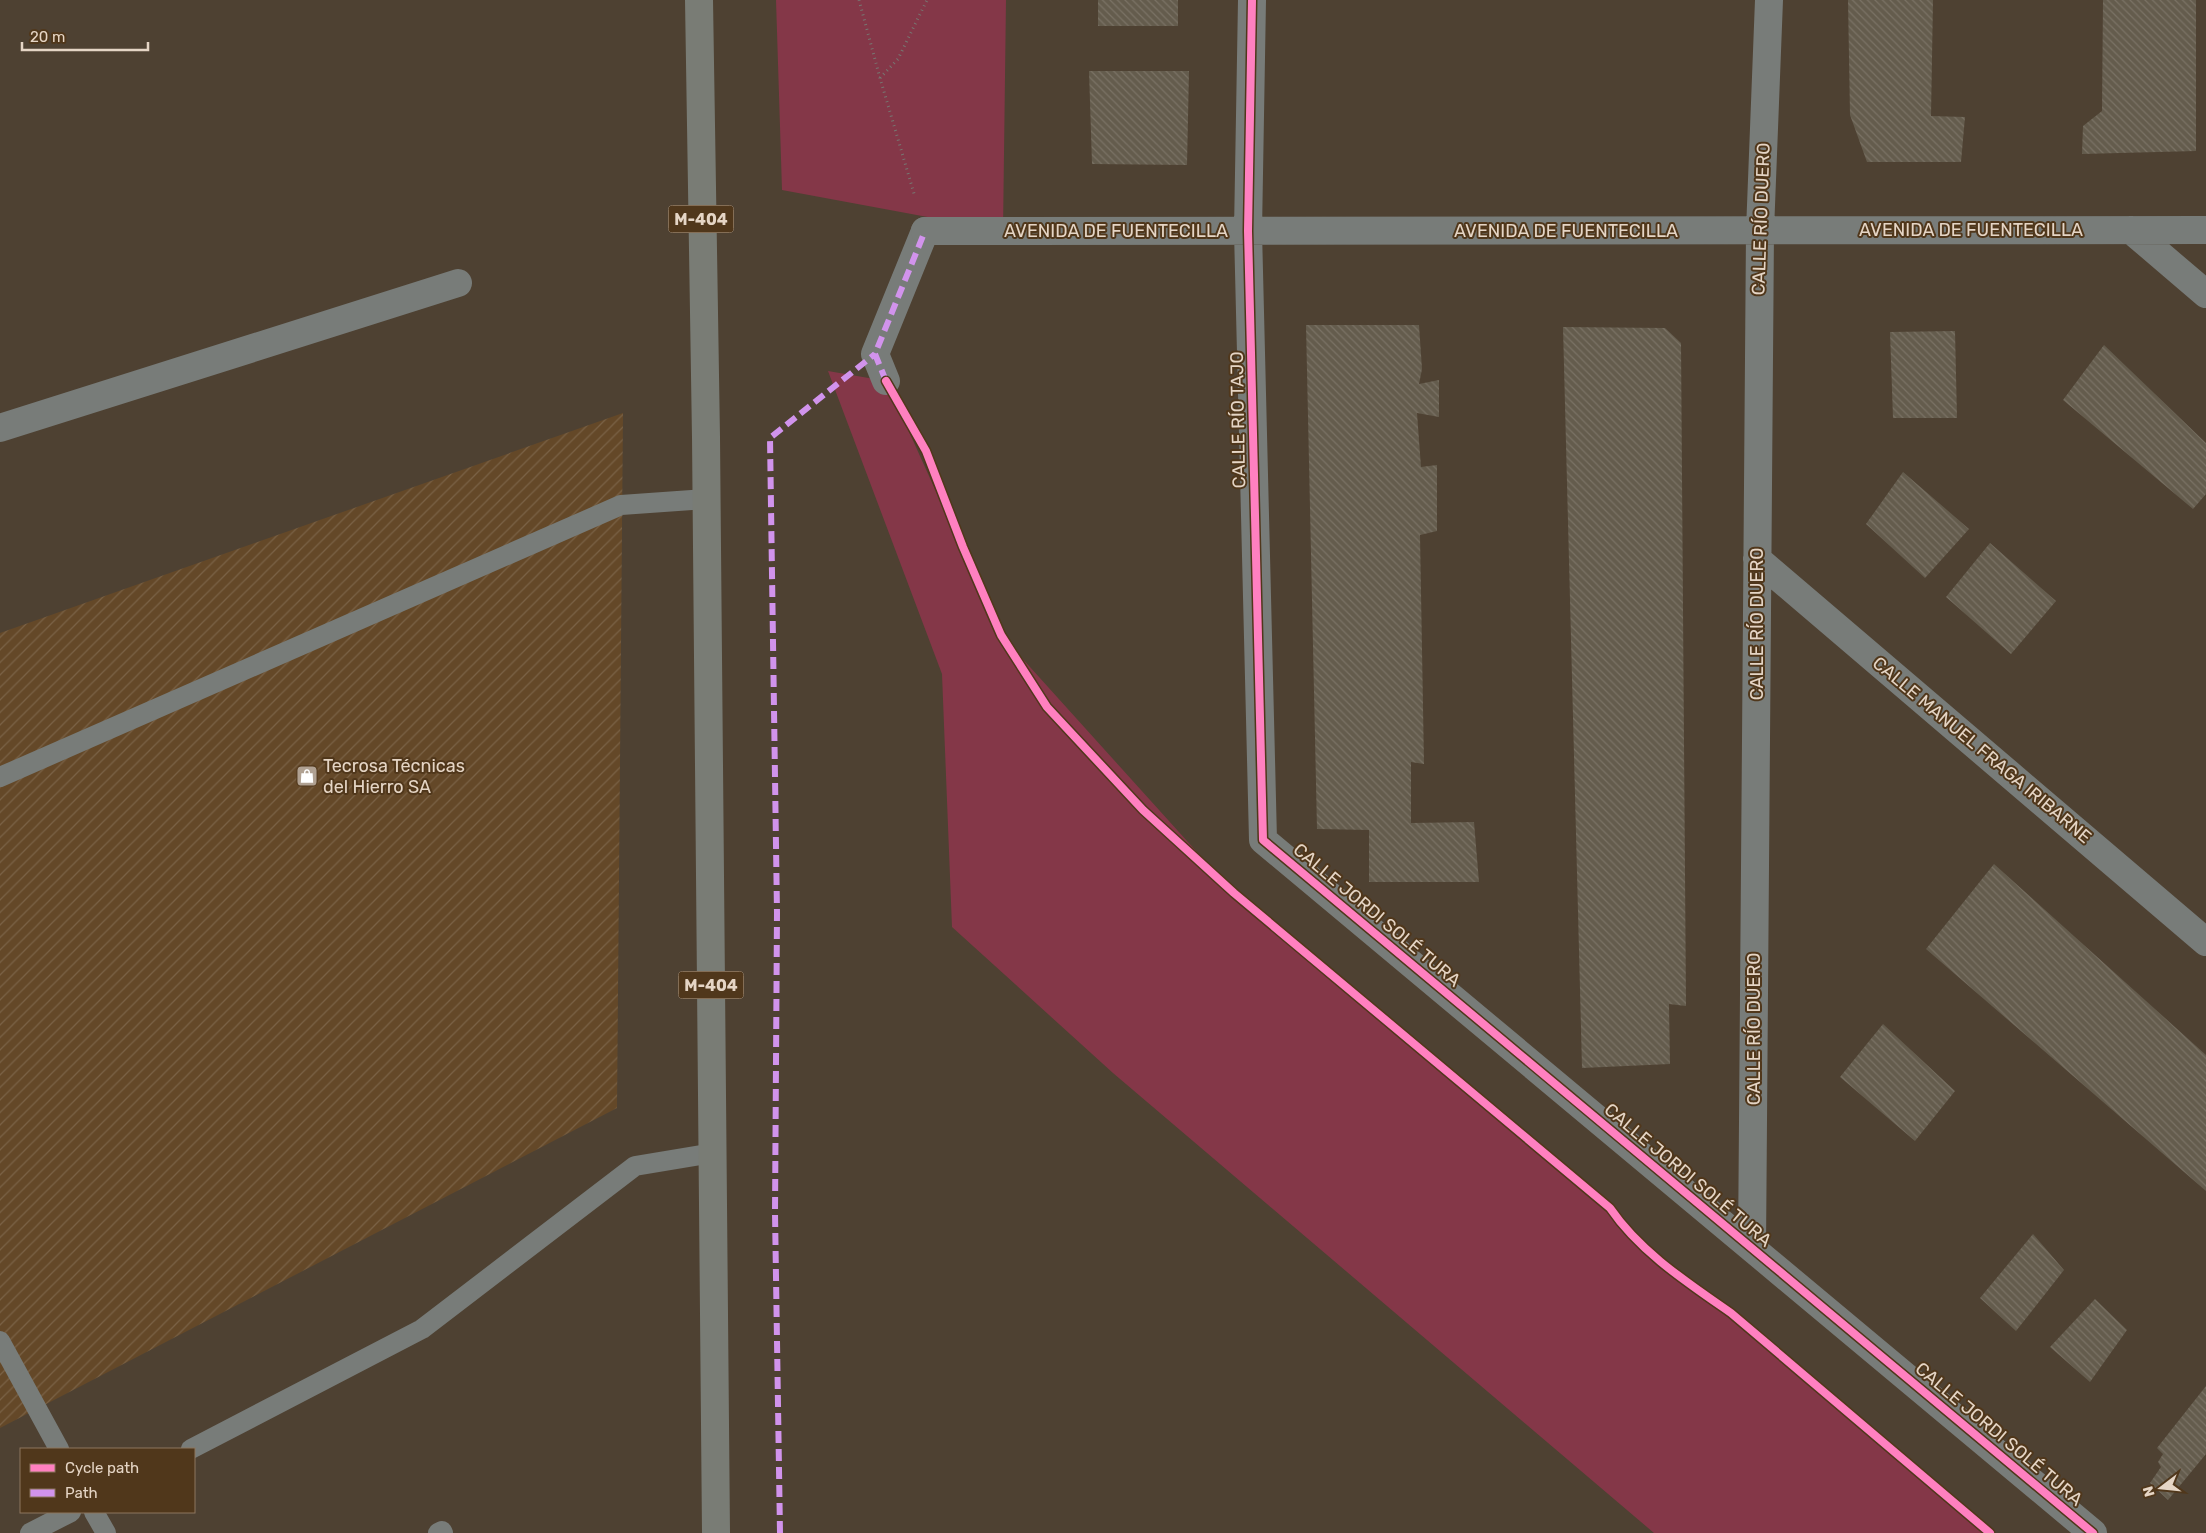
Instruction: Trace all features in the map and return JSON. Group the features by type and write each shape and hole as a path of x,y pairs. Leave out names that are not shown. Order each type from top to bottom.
{"main road":[{"name":"M-404","path":"699,0 716,1533"}],"street":[{"name":"CALLE RÍO TAJO","path":"1252,0 1248,231 1263,840"},
{"name":"CALLE RÍO DUERO","path":"1752,1248 1760,231 1769,0"},
{"path":"2131,230 2206,294"},
{"name":"AVENIDA DE FUENTECILLA","path":"925,232 2206,230"},
{"path":"886,381 874,354 925,232"},
{"path":"0,428 458,283"},
{"name":"CALLE MANUEL FRAGA IRIBARNE","path":"1757,559 2206,942"},
{"name":"CALLE JORDI SOLÉ TURA","path":"1263,840 2094,1533"}],"lane":[{"path":"0,777 621,505 706,499"},
{"path":"193,1448 422,1329 635,1166 713,1152"},
{"path":"0,1341 58,1448"},
{"path":"30,1533 69,1513"},
{"path":"95,1513 106,1533"},
{"path":"438,1533 442,1531 443,1533"}],"path":[{"path":"859,0 925,232"},
{"path":"880,78 898,59 927,0"}],"shaded area":[{"path":"776,0 1006,0 1003,231 782,190"},
{"path":"828,371 886,381 1001,635 1234,893 1610,1208 1622,1224 1650,1253 1731,1313 1990,1533 1654,1533 1113,1073 952,927 942,674"},
{"path":"623,413 617,1108 0,1428 0,633"}],"building":[{"path":"1098,0 1178,0 1178,26 1098,26"},
{"path":"1848,0 1933,0 1931,116 1965,117 1961,162 1867,162 1850,115"},
{"path":"2103,0 2196,0 2196,151 2082,154 2083,126 2102,111"},
{"path":"1089,71 1189,71 1187,165 1092,164"},
{"path":"1306,325 1419,325 1422,369 1419,384 1439,380 1439,417 1417,413 1421,467 1437,465 1437,531 1420,535 1424,764 1411,762 1411,823 1474,822 1479,882 1369,882 1369,830 1317,829"},
{"path":"1563,327 1665,328 1681,343 1686,1006 1669,1004 1670,1064 1582,1068"},
{"path":"1955,331 1957,418 1893,418 1890,332"},
{"path":"2104,345 2206,443 2206,494 2193,509 2063,400"},
{"path":"1903,472 1969,529 1925,578 1866,524"},
{"path":"1990,543 2056,601 2011,654 1946,597"},
{"path":"1994,864 2206,1055 2206,1191 1926,949"},
{"path":"1883,1024 1955,1091 1915,1141 1840,1077"},
{"path":"2033,1234 2064,1270 2016,1331 1980,1298"},
{"path":"2095,1299 2127,1330 2090,1382 2050,1347"},
{"path":"2206,1386 2206,1454 2168,1500 2150,1483 2161,1467 2158,1462 2163,1454 2157,1448"}],"marked path":[{"path":"886,381 875,354 925,231"},
{"path":"780,1533 775,1213 777,913 770,438 875,354"}],"cycle path":[{"path":"1252,0 1248,231 1263,840 2093,1533"},
{"path":"886,381 926,451 963,547 1001,635 1047,707 1143,810 1234,893 1610,1208 1622,1224 1650,1253 1731,1313 1990,1533"}],"place":[{"name":"Tecrosa Técnicas del Hierro SA","path":"307,776"}]}
